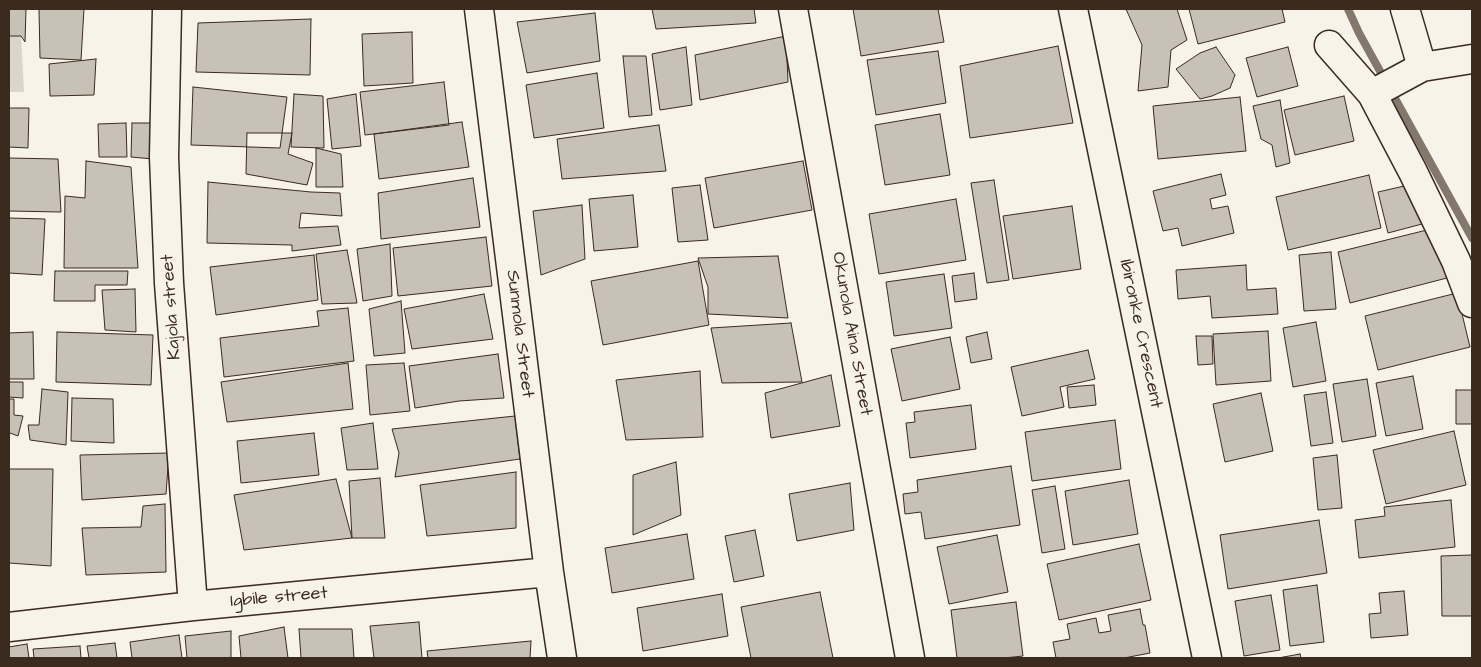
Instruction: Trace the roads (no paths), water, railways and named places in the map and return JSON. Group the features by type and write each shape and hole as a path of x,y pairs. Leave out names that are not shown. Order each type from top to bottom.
{"street":[{"name":"Kajola street","path":"166,9 164,157 168,254 193,606"},
{"name":"Sunmola Street","path":"478,9 549,572 562,658"},
{"name":"Okunola Aina Street","path":"793,9 910,658"},
{"name":"Ibironke Crescent","path":"1073,9 1207,658"},
{"path":"1405,9 1422,68"},
{"path":"1329,45 1383,89 1413,172 1456,261 1472,303"},
{"path":"1383,89 1422,68 1472,59"},
{"name":"Igbile street","path":"9,628 193,606 549,572"}],"waterway":[{"path":"1348,9 1359,33 1472,238"}]}
